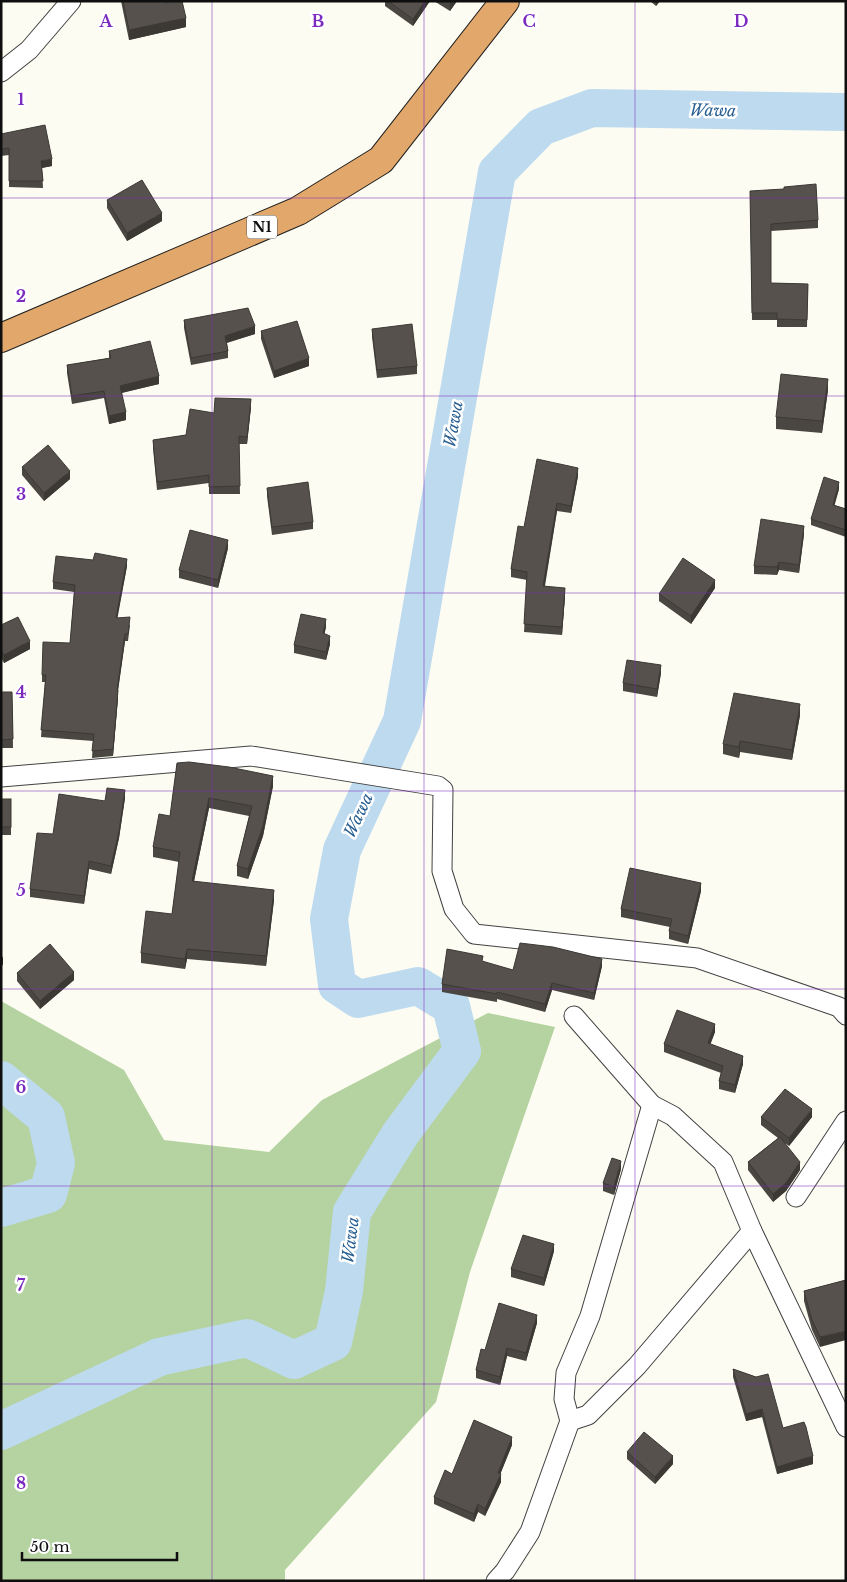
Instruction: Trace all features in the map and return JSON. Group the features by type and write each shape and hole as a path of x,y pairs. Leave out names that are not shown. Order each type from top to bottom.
{"highway":[{"name":"N1","path":"1,338 298,211 381,160 498,10"}],"street":[{"path":"1,72 29,50 71,1"},
{"path":"1,777 251,756 438,786 443,790 442,871 454,909 474,934 697,958 838,1007 846,1016"},
{"path":"574,1016 652,1105 674,1116 722,1162 752,1231 846,1427"},
{"path":"496,1581 505,1571 530,1532 570,1421 564,1400 566,1373 590,1316 652,1105"},
{"path":"796,1197 846,1121"},
{"path":"570,1421 588,1415 637,1366 752,1231"}],"green space":[{"path":"1,1001 124,1070 164,1140 269,1152 322,1100 488,1013 555,1027 470,1272 436,1402 285,1570 285,1581 1,1581"}],"building":[{"path":"123,1 166,1 166,3 182,1 186,18 129,30"},
{"path":"388,1 425,1 413,19"},
{"path":"45,125 52,159 41,161 43,181 9,181 9,148 1,149 1,134"},
{"path":"142,180 162,213 127,233 107,200"},
{"path":"816,184 818,220 771,224 771,283 808,284 807,320 777,319 777,313 752,313 750,191 784,189 784,187"},
{"path":"248,308 255,326 225,336 228,351 191,358 184,320"},
{"path":"297,321 309,358 274,371 261,331"},
{"path":"412,324 417,366 377,370 372,329"},
{"path":"150,341 159,376 120,386 126,412 109,416 104,391 72,396 67,365 111,358 109,351"},
{"path":"781,374 828,379 822,421 776,417"},
{"path":"215,398 251,399 247,437 239,436 240,486 209,487 209,475 157,482 153,440 186,435 190,409 214,413"},
{"path":"48,445 70,471 44,493 22,467"},
{"path":"537,459 578,468 571,506 557,503 543,586 565,588 562,627 524,624 527,572 511,569 518,526 524,527"},
{"path":"824,477 839,482 833,505 846,509 846,530 811,519"},
{"path":"308,482 313,522 272,527 267,488"},
{"path":"761,519 804,526 799,565 779,562 777,567 754,566"},
{"path":"190,530 228,540 218,580 179,570"},
{"path":"95,553 127,559 116,618 130,617 128,634 125,634 117,690 113,749 92,751 94,734 41,730 46,675 42,675 43,642 70,643 75,585 53,582 56,556 93,560"},
{"path":"683,558 715,580 691,616 659,594"},
{"path":"301,614 326,619 323,633 330,636 326,652 294,645"},
{"path":"18,617 30,641 4,655 1,650 1,625"},
{"path":"627,660 661,665 657,689 623,683"},
{"path":"1,692 12,692 13,739 1,740"},
{"path":"734,693 800,704 792,750 740,741 739,747 723,744"},
{"path":"189,762 229,767 273,776 263,826 248,869 237,866 252,806 209,798 192,881 274,890 266,956 187,949 185,959 141,953 146,911 172,914 180,852 153,847 159,814 170,816 177,763"},
{"path":"107,788 125,790 119,831 111,866 89,861 84,896 30,889 37,833 53,834 59,794 105,801"},
{"path":"1,799 11,799 11,827 1,827"},
{"path":"630,868 701,883 688,936 669,931 672,919 621,909"},
{"path":"520,943 553,947 602,959 594,993 552,983 545,1004 497,992 497,994 442,984 447,949 483,956 482,961 513,970"},
{"path":"50,944 74,972 40,1001 17,973"},
{"path":"677,1010 715,1024 708,1043 743,1056 735,1085 719,1081 723,1066 664,1044"},
{"path":"785,1089 812,1109 789,1138 761,1117"},
{"path":"780,1137 800,1162 786,1183 773,1194 748,1162"},
{"path":"612,1158 621,1161 614,1187 603,1183"},
{"path":"523,1235 554,1244 544,1278 511,1269"},
{"path":"846,1280 846,1331 820,1337 812,1320 804,1291"},
{"path":"499,1303 537,1315 526,1353 507,1348 500,1377 476,1370 481,1349 485,1350"},
{"path":"733,1369 756,1377 768,1374 783,1428 804,1422 813,1456 777,1467 762,1409 746,1414"},
{"path":"474,1420 512,1437 498,1473 501,1474 485,1509 478,1504 474,1514 434,1497 445,1470 452,1474"},
{"path":"644,1432 673,1456 655,1477 627,1452"}],"waterway":[{"name":"Wawa","path":"1,1431 159,1357 247,1338 294,1360 333,1342 344,1291 352,1212 401,1133 462,1051 451,1006 418,986 358,999 337,985 329,919 342,850 402,721 497,172 541,127 592,108 846,112"},
{"name":"Wawa","path":"1,1080 46,1117 56,1163 48,1194 1,1208"}]}
